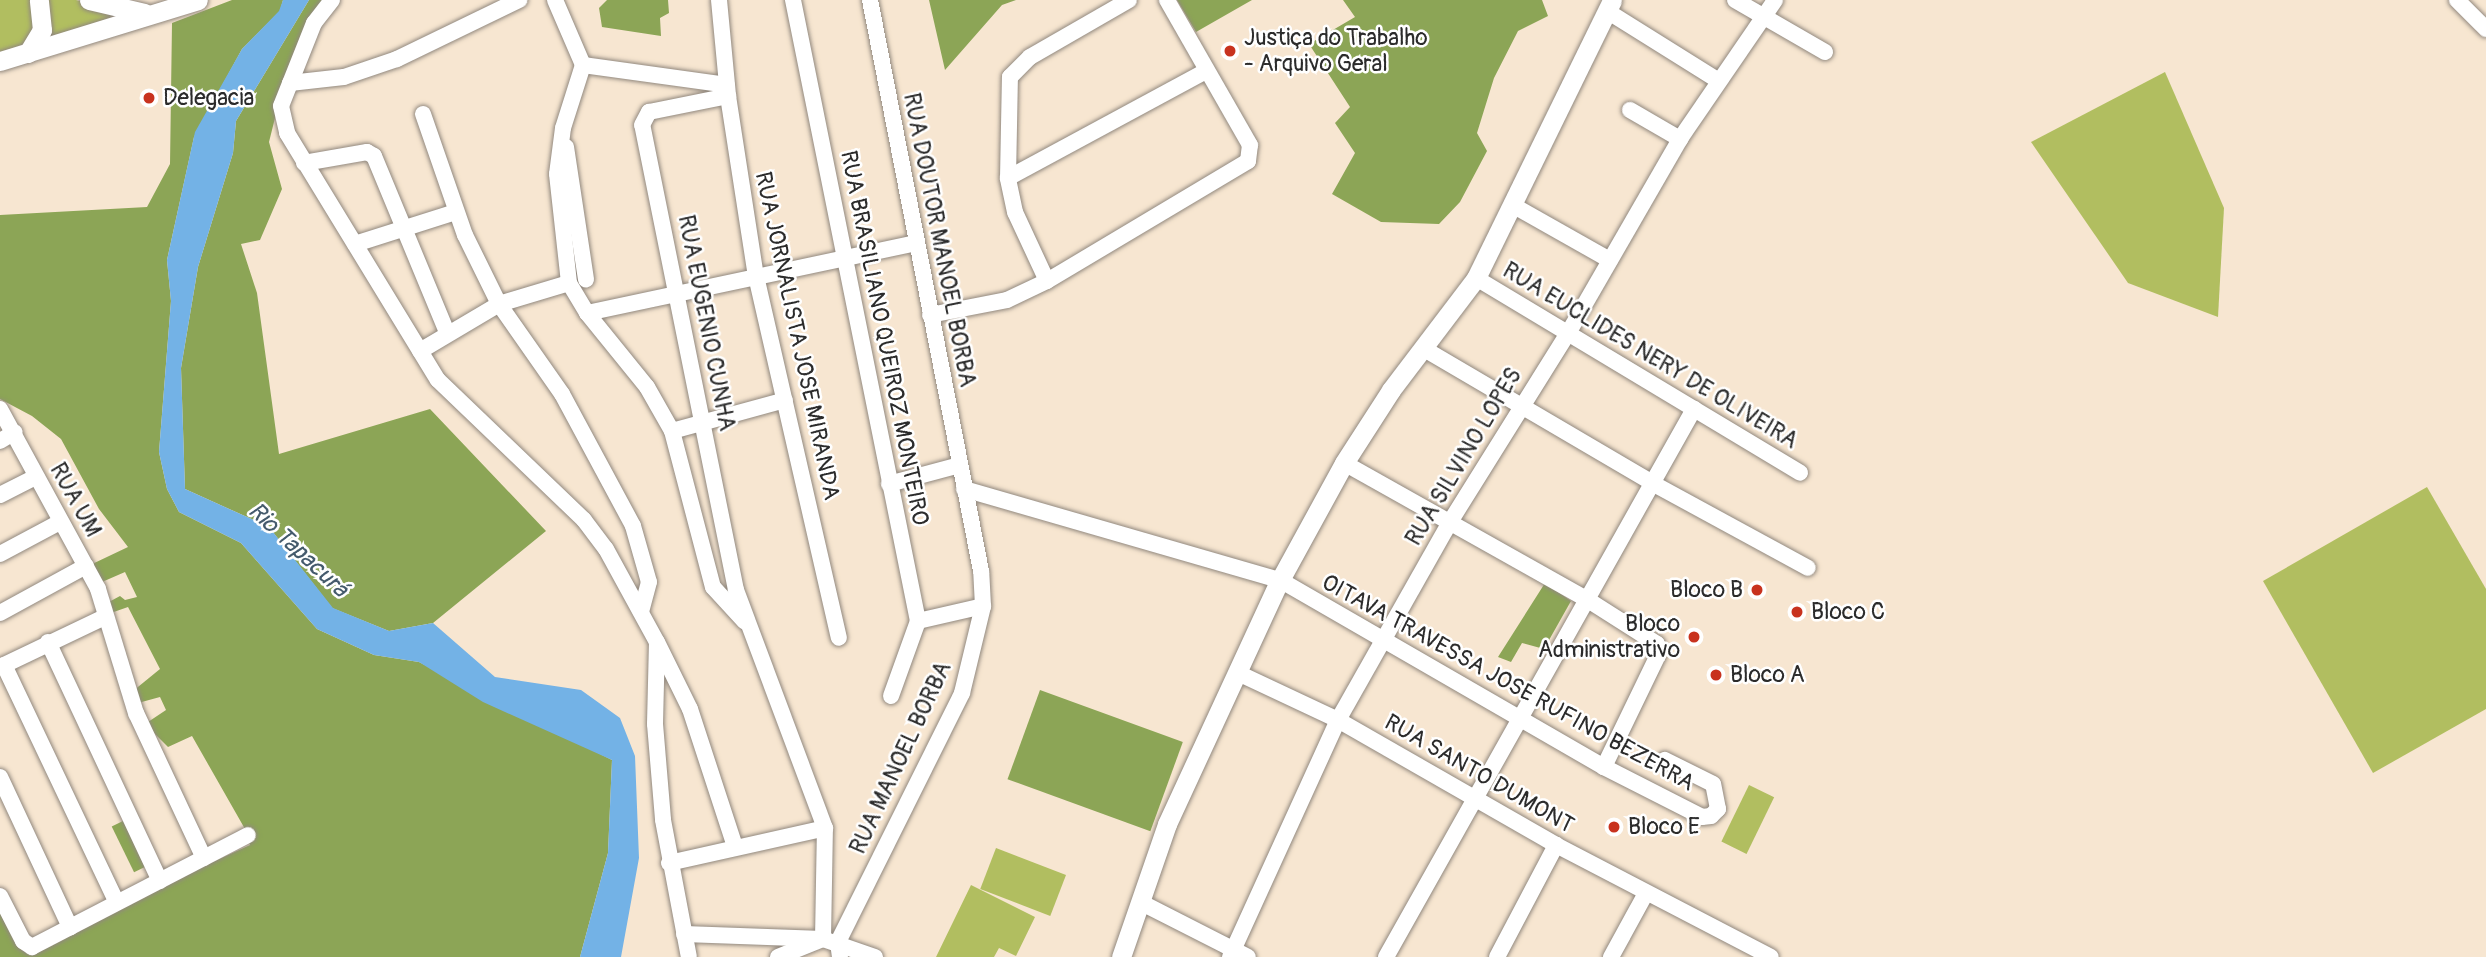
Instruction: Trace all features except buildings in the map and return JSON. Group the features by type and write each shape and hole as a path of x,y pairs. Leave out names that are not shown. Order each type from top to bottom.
{"main road":[{"path":"28,53 42,30 40,0"},
{"path":"89,0 149,14"},
{"path":"0,61 198,0"},
{"path":"1121,957 1167,824 1280,580 1343,463 1391,390 1426,350 1476,278 1514,206 1610,6"}],"street":[{"path":"332,0 314,23 280,112 304,163 438,380 584,520 641,612 690,709 736,847"},
{"path":"290,83 344,77 384,63 519,0"},
{"path":"555,0 583,65 563,128 557,198 569,283 587,313 647,387 672,431 713,587 747,624"},
{"name":"RUA JORNALISTA JOSE MIRANDA","path":"719,0 727,90 757,276 838,638"},
{"name":"RUA BRASILIANO QUEIROZ MONTEIRO","path":"793,0 918,621"},
{"name":"RUA DOUTOR MANOEL BORBA","path":"870,0 964,489"},
{"path":"1047,281 1015,212 1008,177 1010,77 1030,57 1129,0"},
{"path":"930,315 1007,300 1047,281 1248,161 1251,152 1167,0"},
{"path":"1735,0 1825,52"},
{"name":"RUA SILVINO LOPES","path":"1231,953 1338,720 1450,522 1518,406 1567,335 1681,139 1775,0"},
{"path":"2457,0 2486,29"},
{"path":"1610,6 1719,81"},
{"path":"583,65 727,90"},
{"path":"1008,177 1206,71"},
{"name":"RUA EUGENIO CUNHA","path":"727,90 649,112 642,120 728,555 747,624 825,828"},
{"path":"1630,110 1681,139"},
{"path":"422,114 456,212 499,304 562,394 611,480 633,526 649,582 641,612"},
{"path":"563,128 586,279"},
{"path":"304,163 371,154 447,332"},
{"path":"1514,206 1610,260"},
{"path":"355,244 456,212"},
{"path":"587,313 916,243"},
{"name":"RUA EUCLIDES NERY DE OLIVEIRA","path":"1476,278 1567,335 1800,472"},
{"path":"420,351 447,332 499,304 569,283"},
{"path":"1426,350 1654,484 1808,568"},
{"path":"672,431 785,400"},
{"name":"RUA UM","path":"0,409 15,432 35,477 86,566 136,713 204,858"},
{"path":"1386,957 1694,409"},
{"path":"0,441 15,432"},
{"path":"1343,463 1588,600 1652,640 1659,653 1604,767"},
{"path":"889,484 960,465"},
{"path":"0,495 35,477"},
{"name":"OITAVA TRAVESSA JOSE RUFINO BEZERRA","path":"964,489 1280,580 1604,767 1702,817 1712,816 1718,809 1713,785 1665,760"},
{"name":"RUA MANOEL BORBA","path":"834,946 962,694 983,606 981,571 964,489"},
{"path":"0,554 60,522"},
{"path":"0,613 86,566"},
{"path":"891,696 918,621 983,606"},
{"path":"105,617 2,666 117,903"},
{"path":"48,642 160,881"},
{"path":"657,642 655,724 669,863 690,957"},
{"name":"RUA SANTO DUMONT","path":"1238,673 1338,720 1556,845 1771,957"},
{"path":"0,778 70,927"},
{"path":"669,863 825,828 834,946"},
{"path":"0,896 23,941 36,946 248,835"},
{"path":"1497,957 1556,845"},
{"path":"1611,957 1646,893"},
{"path":"1140,902 1231,953 1248,957"},
{"path":"684,934 834,946 876,957"},
{"path":"778,957 834,946"}],"green space":[{"path":"0,0 35,0 33,41 0,56"},
{"path":"42,0 76,0 133,16 35,47"},
{"path":"232,0 283,0 280,11 242,49 194,137 167,260 171,301 159,452 167,489 179,512 241,543 317,629 374,655 419,662 612,760 608,853 580,957 0,957 0,904 24,948 250,845 245,829 192,736 168,747 145,724 166,710 160,697 138,703 133,691 160,669 128,607 108,614 107,603 120,596 125,600 137,597 125,572 102,582 88,566 128,547 99,509 61,439 32,416 0,399 0,215 147,207 170,164 172,23"},
{"path":"309,0 329,0 277,110 269,142 282,189 260,240 241,244 257,293 279,454 430,409 546,531 433,623 389,631 332,608 269,527 185,489 181,368 198,267 233,153 236,121"},
{"path":"607,0 668,0 669,13 660,18 661,36 602,27 599,8"},
{"path":"929,0 1016,0 1002,5 945,70"},
{"path":"1177,0 1252,0 1196,32"},
{"path":"1343,0 1542,0 1548,16 1518,31 1494,78 1477,133 1487,151 1460,202 1439,224 1381,222 1332,194 1355,153 1335,123 1350,107 1309,44 1355,17"},
{"path":"2165,72 2224,208 2218,317 2128,283 2031,142"},
{"path":"2427,487 2486,589 2486,709 2373,773 2263,581"},
{"path":"1545,583 1571,601 1544,649 1522,643 1511,662 1498,657"},
{"path":"1040,690 1183,742 1150,831 1008,779"},
{"path":"1749,785 1774,797 1747,854 1721,842"},
{"path":"127,819 149,865 134,872 112,826"},
{"path":"996,848 1066,875 1050,916 980,889"},
{"path":"971,885 1035,917 1016,956 999,948 994,957 936,957"}],"water":[{"path":"283,0 309,0 236,121 233,153 198,267 181,368 185,489 269,527 333,608 389,631 433,623 495,677 581,690 620,718 635,756 639,858 621,957 580,957 608,853 612,760 483,702 419,662 374,655 317,629 241,543 179,512 167,489 159,452 171,301 167,260 195,132 242,49 279,11"}],"place":[{"name":"Justiça do Trabalho - Arquivo Geral","path":"1230,51"},
{"name":"Delegacia","path":"149,98"},
{"name":"Bloco B","path":"1757,590"},
{"name":"Bloco C","path":"1797,612"},
{"name":"Bloco Administrativo","path":"1694,637"},
{"name":"Bloco A","path":"1716,675"},
{"name":"Bloco E","path":"1614,827"}],"water label":[{"name":"Rio Tapacurá","path":"298,550"}]}
